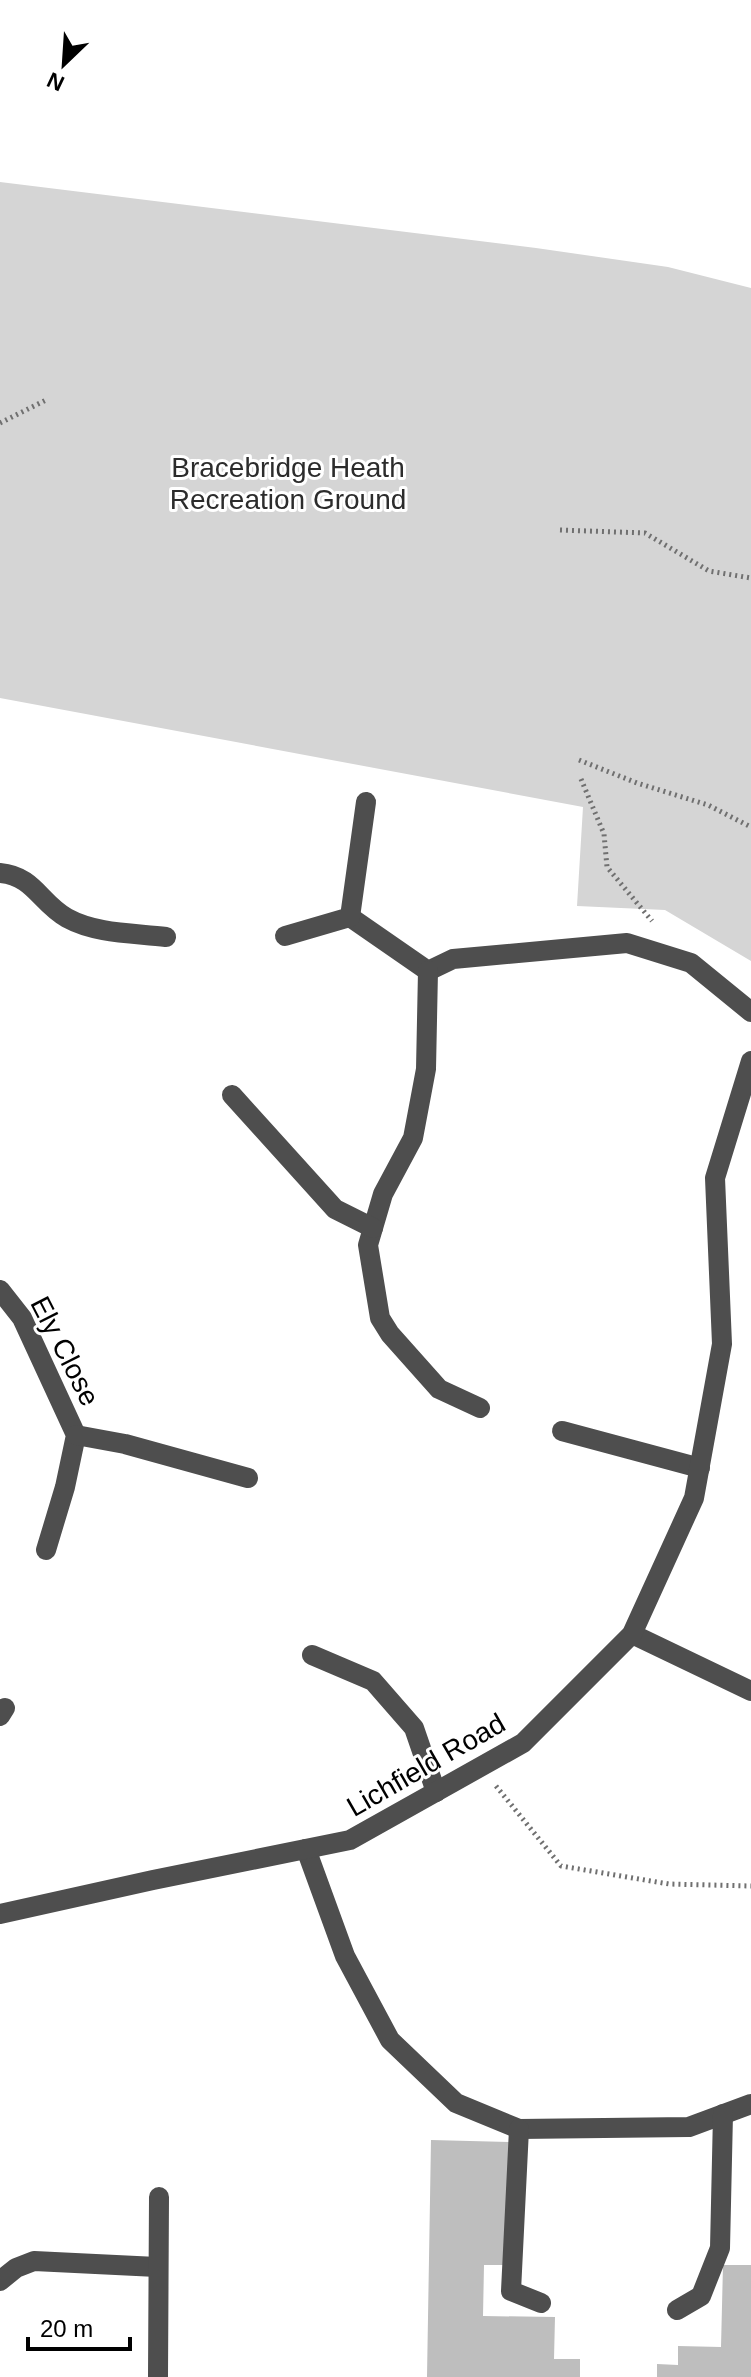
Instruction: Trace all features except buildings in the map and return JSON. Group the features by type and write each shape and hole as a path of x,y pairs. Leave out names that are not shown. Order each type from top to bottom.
{"street":[{"path":"350,917 366,802"},
{"path":"6,873 23,879 64,916 77,923 166,937"},
{"path":"350,917 428,971"},
{"path":"285,936 350,917"},
{"path":"428,971 453,959 627,943 691,963 751,1012"},
{"path":"428,971 426,1069 413,1138 383,1194 368,1245 380,1318 405,1354 439,1389 480,1408"},
{"name":"Lichfield Road","path":"0,1914 350,1840 523,1743 632,1634 694,1498 722,1344 715,1178 751,1061"},
{"path":"232,1095 335,1209 373,1228"},
{"name":"Ely Close","path":"0,1290 22,1318 76,1435 65,1487 46,1550"},
{"path":"562,1431 700,1468"},
{"path":"76,1435 125,1444 248,1478"},
{"path":"632,1634 751,1691"},
{"path":"312,1655 373,1681 414,1728 436,1792"},
{"path":"306,1849 345,1956 390,2040 456,2103 519,2129 689,2127 751,2104"},
{"path":"677,2310 701,2296 720,2248 723,2114"},
{"path":"519,2129 511,2291 541,2303"},
{"path":"158,2377 159,2197"},
{"path":"0,2281 16,2268 34,2261 157,2267"}],"path":[{"path":"0,423 46,400"},
{"path":"560,530 645,533 709,571 751,578"},
{"path":"579,760 637,783 708,805 751,827"},
{"path":"581,779 604,834 607,867 691,963"},
{"path":"481,1767 561,1866 669,1884 751,1886"}],"green space":[{"name":"Bracebridge Heath Recreation Ground","path":"0,182 536,248 668,267 751,288 751,961 665,910 577,906 583,807 0,698"}]}
